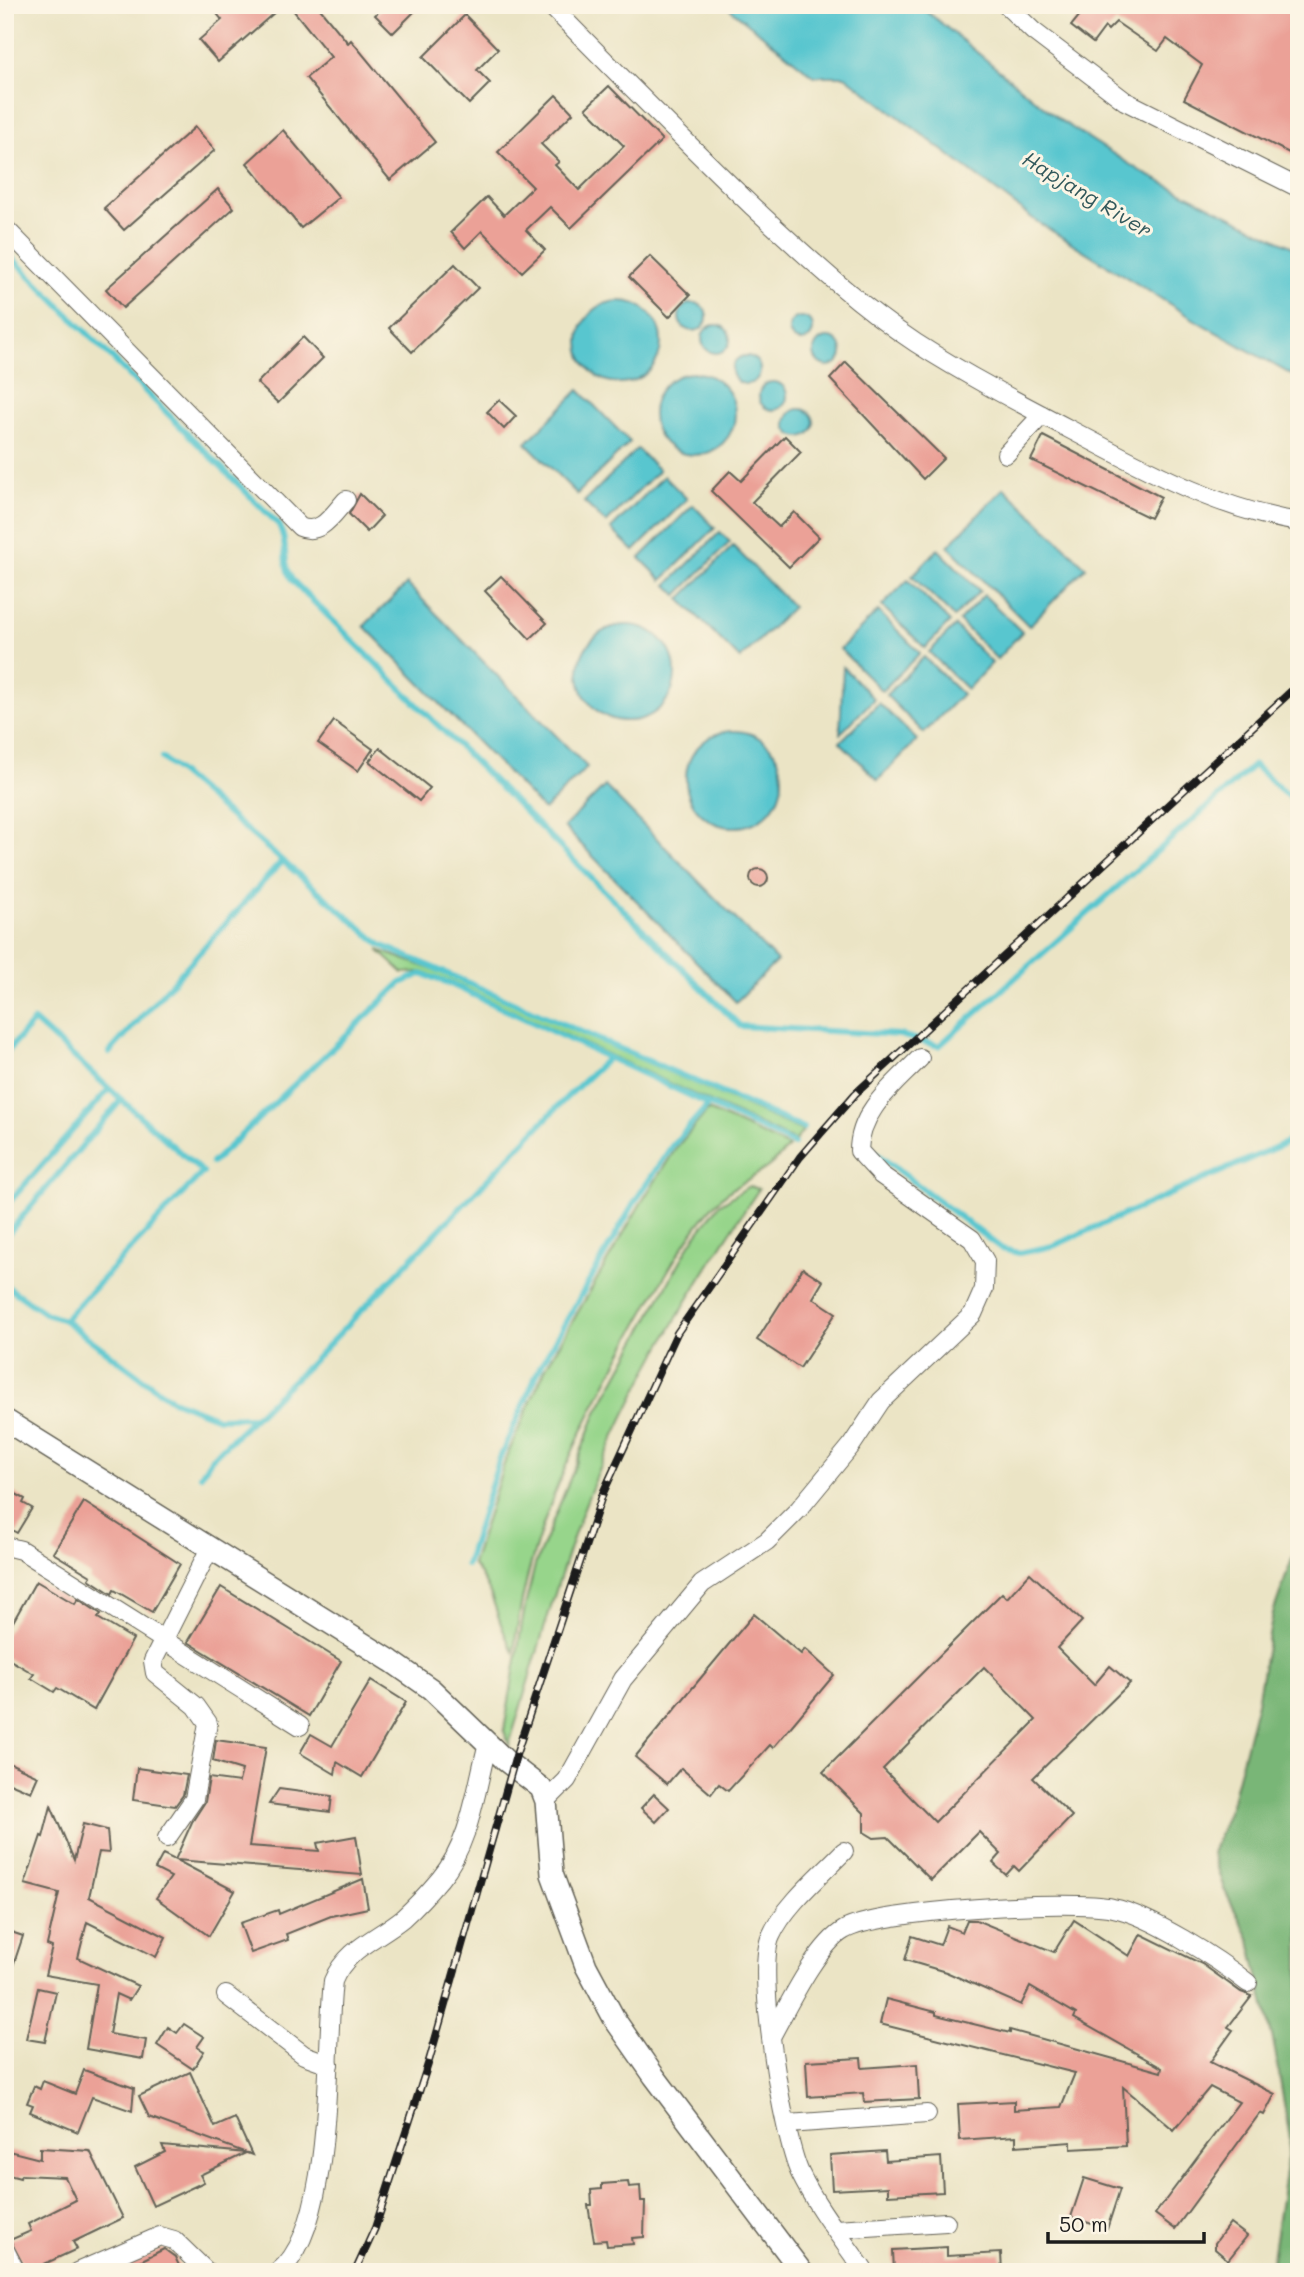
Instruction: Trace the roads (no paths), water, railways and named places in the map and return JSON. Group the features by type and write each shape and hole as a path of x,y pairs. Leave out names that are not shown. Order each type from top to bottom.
{"street":[{"path":"550,5 723,178 847,292 916,343 1042,415 1132,462 1198,492 1274,518 1299,522"},
{"path":"1006,5 1033,31 1125,100 1299,188"},
{"path":"5,228 300,527 310,531 318,529 346,500"},
{"path":"1006,454 1042,415"},
{"path":"545,1801 567,1780 623,1679 702,1584 766,1541 791,1517 851,1446 881,1401 973,1314 984,1289 985,1261 972,1239 881,1175 859,1151 859,1132 870,1111 920,1058"},
{"path":"5,1420 391,1661 431,1689 488,1743 541,1787 545,1801 552,1874 586,1966 615,2020 802,2272"},
{"path":"5,1546 21,1550 300,1726"},
{"path":"167,1838 194,1799 208,1723 196,1706 155,1673 153,1661 210,1548"},
{"path":"278,2272 285,2267 300,2241 313,2200 323,2153 329,2064 329,2012 338,1967 352,1952 402,1918 442,1878 462,1842 488,1743"},
{"path":"844,1851 781,1918 770,1936 767,1982 776,2073 799,2171 865,2272"},
{"path":"772,2035 796,1989 841,1931 859,1922 968,1910 1062,1903 1114,1908 1140,1917 1248,1983"},
{"path":"226,1995 304,2055 329,2064"},
{"path":"788,2124 926,2114"},
{"path":"836,2229 946,2222"},
{"path":"77,2272 160,2236 174,2240 207,2272"},
{"path":"5,2250 16,2272"}],"water":[{"name":"Hapjang River","path":"725,5 919,5 1060,120 1145,174 1299,250 1299,379 1200,323 1036,221 845,76 814,76"},
{"path":"612,301 628,301 643,308 654,319 661,334 658,358 649,371 628,383 612,383 597,376 586,365 579,350 579,334 586,319 597,308"},
{"path":"693,303 703,307 707,317 703,327 693,331 683,327 679,317 683,307"},
{"path":"801,317 812,324 813,329 806,340 801,341 790,334 789,329 796,318"},
{"path":"716,325 726,329 730,339 726,349 716,353 706,349 702,339 706,329"},
{"path":"828,338 838,342 842,352 838,362 828,366 818,362 814,352 818,342"},
{"path":"746,356 756,360 760,370 756,380 746,384 736,380 732,370 736,360"},
{"path":"686,373 702,373 717,380 728,391 735,406 732,430 723,443 702,455 686,455 671,448 660,437 653,422 653,406 660,391 671,380"},
{"path":"773,382 783,386 787,396 783,406 773,410 763,406 759,396 763,386"},
{"path":"579,390 630,442 577,494 526,443"},
{"path":"800,409 810,413 814,423 810,433 800,437 790,433 786,423 790,413"},
{"path":"637,449 659,470 606,523 584,502"},
{"path":"664,476 687,499 634,551 611,529"},
{"path":"1004,488 1086,567 1029,626 948,546"},
{"path":"693,505 715,528 662,580 640,558"},
{"path":"720,532 730,542 677,595 667,585"},
{"path":"733,546 793,607 740,659 680,599"},
{"path":"938,549 980,591 954,617 912,576"},
{"path":"908,580 950,622 925,648 882,606"},
{"path":"407,584 587,767 544,810 364,626"},
{"path":"984,595 1022,632 997,659 959,621"},
{"path":"878,611 920,653 882,691 840,649"},
{"path":"627,625 645,629 661,639 671,655 675,673 671,691 661,707 645,717 627,721 609,717 593,707 583,691 579,673 583,655 593,639 609,629"},
{"path":"955,626 992,663 967,689 929,652"},
{"path":"924,657 962,694 924,733 886,695"},
{"path":"843,667 874,699 840,734"},
{"path":"879,703 917,740 878,780 840,742"},
{"path":"734,731 752,735 768,745 778,761 782,779 778,797 768,813 752,823 734,827 716,823 700,813 690,797 686,779 690,761 700,745 716,735"},
{"path":"605,786 777,961 736,1002 564,827"}],"waterway":[{"path":"5,251 279,525 292,580 740,1026 900,1035 939,1046 1254,765 1299,806"},
{"path":"162,758 381,945 803,1128"},
{"path":"109,1053 282,861"},
{"path":"212,1163 401,983 421,974 446,982 794,1144"},
{"path":"5,1054 34,1021 203,1173"},
{"path":"201,1475 211,1459 308,1366 566,1098 607,1059"},
{"path":"5,1207 109,1089"},
{"path":"5,1237 121,1100"},
{"path":"466,1565 500,1458 540,1367 636,1200 672,1146 708,1105"},
{"path":"865,1145 1002,1249 1019,1253 1053,1246 1299,1137"},
{"path":"64,1320 203,1172"},
{"path":"5,1285 46,1314 64,1320 170,1399 218,1418 254,1417"}],"railway":[{"path":"355,2272 375,2228 429,2061 517,1752 603,1493 677,1333 800,1157 855,1094 1299,684"}]}
